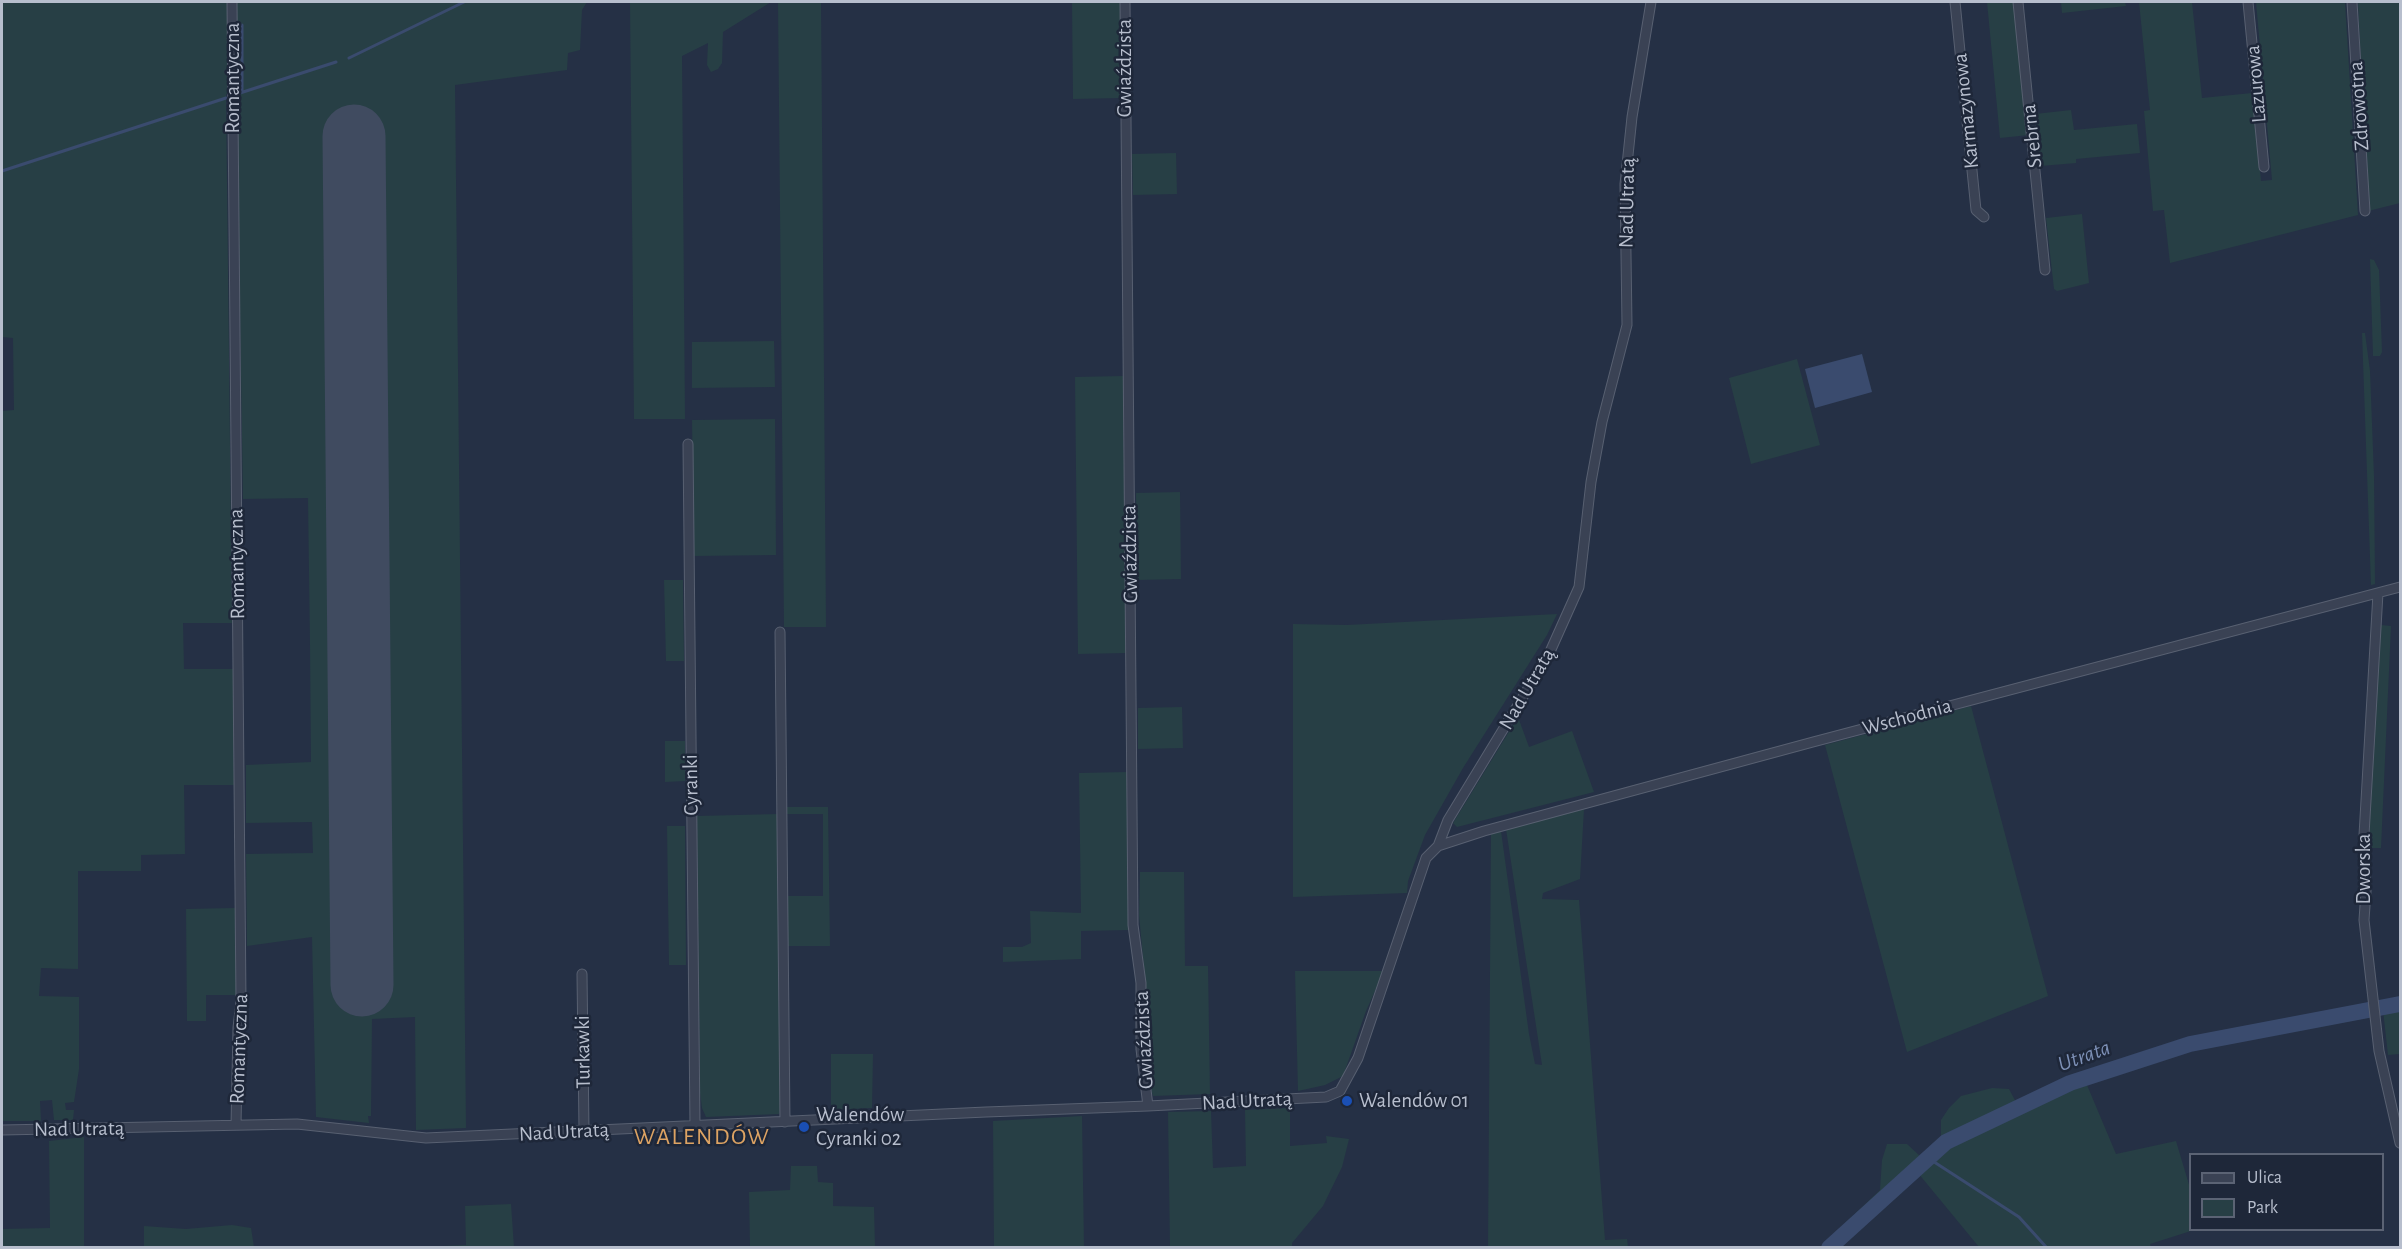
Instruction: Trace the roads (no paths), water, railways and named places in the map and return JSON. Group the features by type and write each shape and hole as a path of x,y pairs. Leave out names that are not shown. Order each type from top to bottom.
{"street":[{"name":"Romantyczna","path":"232,2 241,1001 238,1028 236,1125"},
{"name":"Gwiaździsta","path":"1125,2 1133,925 1141,983 1141,1049 1148,1106"},
{"name":"Nad Utratą","path":"2,1130 297,1124 426,1138 1326,1097 1340,1091 1362,1048 1426,858 1438,846 1448,820 1549,654 1579,587 1591,482 1602,422 1628,325 1627,164 1632,117 1651,2"},
{"name":"Karmazynowa","path":"1955,2 1976,210 1984,217"},
{"name":"Srebrna","path":"2018,2 2045,270"},
{"name":"Lazurowa","path":"2248,2 2264,167"},
{"name":"Zdrowotna","path":"2352,2 2365,211"},
{"name":"Cyranki","path":"688,444 695,1126"},
{"name":"Wschodnia","path":"1438,846 1484,831 1813,742 2400,587"},
{"name":"Dworska","path":"2378,593 2364,835 2366,891 2364,920 2379,1051 2400,1143"},
{"path":"780,632 785,1122"},
{"name":"Turkawki","path":"582,974 584,1131"}],"water":[{"path":"1862,354 1872,392 1815,408 1805,369"}],"waterway":[{"path":"349,58 464,2"},
{"path":"242,25 242,92"},
{"path":"240,93 336,62"},
{"path":"2,171 226,98"},
{"name":"Utrata","path":"1829,1248 1946,1142 2070,1083 2190,1044 2400,1004"},
{"path":"1928,1158 2019,1217 2047,1248"}],"place":[{"name":"Walendów 01","path":"1347,1101"},
{"name":"Walendów Cyranki 02","path":"804,1127"}],"district":[{"name":"WALENDÓW","path":"702,1137"}]}
